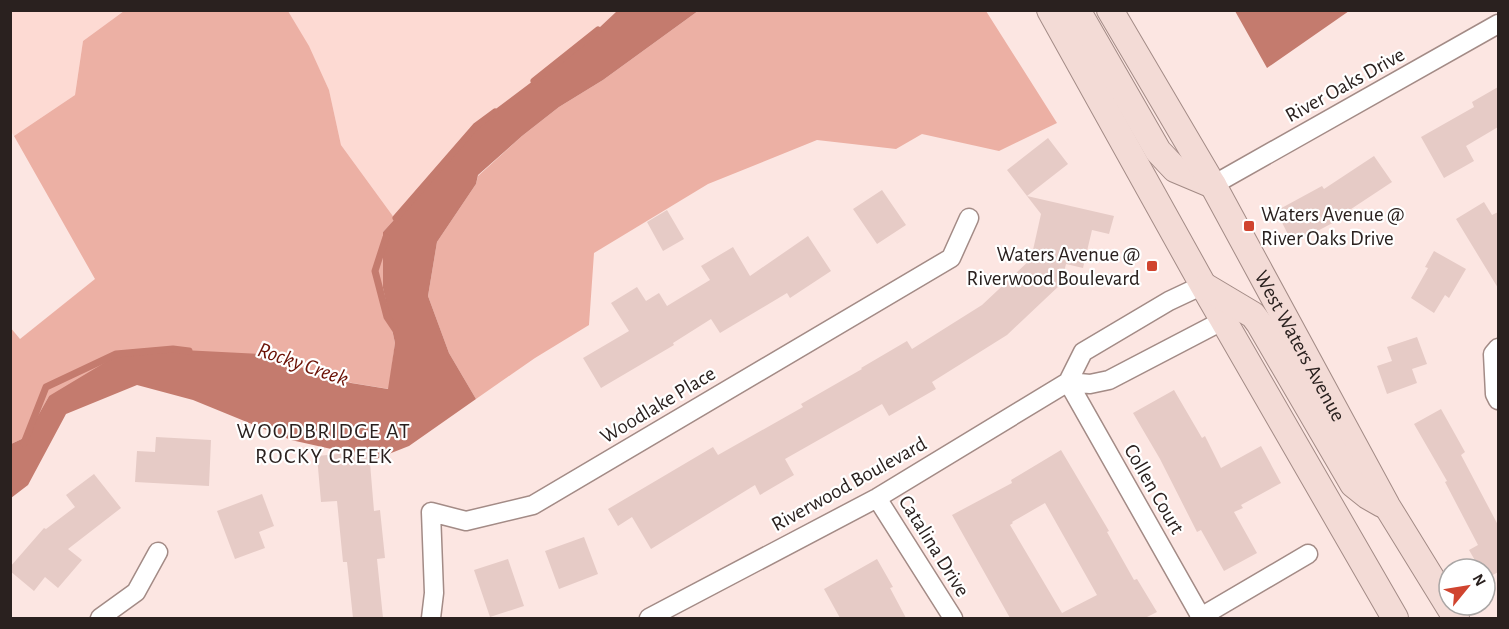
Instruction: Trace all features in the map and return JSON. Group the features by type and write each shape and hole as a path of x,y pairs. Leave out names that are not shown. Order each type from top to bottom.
{"main road":[{"path":"1050,10 1203,285 1395,618"},
{"path":"1077,10 1158,151 1175,169 1213,185"},
{"name":"West Waters Avenue","path":"1110,10 1213,185 1387,506 1456,618"},
{"path":"1203,285 1252,315 1259,322 1353,484 1368,496 1387,506"}],"street":[{"name":"River Oaks Drive","path":"1213,185 1498,24"},
{"name":"Woodlake Place","path":"431,618 434,592 431,512 466,521 533,505 951,258 969,218"},
{"path":"1203,285 1169,301 1083,352 1068,382 1090,384 1109,380 1224,320"},
{"path":"1498,348 1493,354 1495,394 1498,400"},
{"name":"Riverwood Boulevard","path":"654,618 877,498 1068,382"},
{"name":"Collen Court","path":"1068,382 1200,618"},
{"name":"Catalina Drive","path":"877,498 953,618"},
{"path":"100,618 136,592 158,552"},
{"path":"1200,618 1308,554"}],"shaded area":[{"path":"10,11 124,11 83,41 75,95 14,136 10,130"},
{"path":"124,11 288,11 309,46 329,90 341,145 395,219 383,232 383,288 395,343 389,389 352,383 260,354 49,396 26,437 11,444 10,327 20,339 95,279 14,136 75,95 83,41"},
{"path":"288,11 617,11 582,44 493,111 395,219 341,145 329,90 309,47"},
{"path":"617,11 698,11 603,80 559,107 522,136 478,175 476,184 437,242 428,296 449,353 476,399 409,446 376,459 291,440 193,400 137,385 66,414 28,485 11,498 11,444 26,437 49,396 114,357 163,349 260,354 351,383 388,389 395,343 383,288 383,232 493,111 582,44"},
{"path":"698,11 986,11 1057,123 999,151 922,134 896,149 817,140 708,184 594,253 589,325 535,358 476,399 449,353 428,296 437,242 476,184 478,176 522,136 559,107 603,80"},
{"path":"1235,11 1349,11 1267,68"}],"building":[{"path":"1498,87 1498,127 1466,146 1474,161 1444,178 1421,137 1474,107 1472,102"},
{"path":"1048,138 1068,164 1027,196 1007,170"},
{"path":"1374,156 1392,182 1339,217 1340,219 1293,244 1276,211 1322,186 1324,189"},
{"path":"882,190 906,225 877,244 853,209"},
{"path":"1027,196 1114,216 1109,234 1092,230 1083,268 1066,264 1061,284 1007,335 932,382 936,389 889,416 882,404 785,459 794,475 760,495 755,485 651,549 632,517 618,526 608,509 713,447 718,455 803,407 801,404 907,341 912,349 982,305 1031,259 1041,214"},
{"path":"1484,202 1492,215 1498,212 1498,288 1456,219"},
{"path":"667,210 684,239 663,251 647,222"},
{"path":"808,236 831,271 790,298 787,293 720,333 711,319 673,343 674,345 601,388 583,358 629,331 611,303 637,287 646,301 659,293 667,306 710,280 701,266 733,247 750,276"},
{"path":"1434,251 1466,269 1449,298 1445,295 1434,313 1411,298 1428,268 1425,267"},
{"path":"1417,337 1427,364 1412,369 1417,383 1387,394 1377,366 1392,361 1387,347"},
{"path":"1174,390 1202,438 1205,436 1221,468 1261,446 1281,483 1241,505 1243,508 1234,512 1257,553 1224,571 1201,530 1197,532 1160,459 1133,413"},
{"path":"1441,409 1465,452 1461,455 1498,525 1497,573 1497,557 1473,557 1469,550 1478,545 1445,482 1447,481 1414,424"},
{"path":"156,437 211,440 209,486 135,482 137,451 155,452"},
{"path":"1061,450 1109,531 1107,532 1134,580 1137,579 1157,612 1145,618 1010,618 952,515 1012,483 1011,480","holes":["1045,503 1097,595 1062,613 1010,525 1012,522"]},
{"path":"369,451 374,511 380,510 385,558 377,559 383,618 353,618 347,562 343,562 337,501 321,502 317,456"},
{"path":"94,474 121,508 68,549 82,560 58,588 45,577 34,591 10,571 10,567 44,528 46,529 75,507 66,495"},
{"path":"262,494 274,526 259,532 265,548 235,559 217,511"},
{"path":"584,537 598,574 559,589 545,551"},
{"path":"508,559 524,606 490,617 474,570"},
{"path":"877,559 893,587 890,588 906,618 840,618 824,589"}],"waterway":[{"name":"Rocky Creek","path":"534,81 598,30"},
{"name":"Rocky Creek","path":"396,218 476,126 495,112"},
{"name":"Rocky Creek","path":"386,237 375,271 387,317 395,329"},
{"name":"Rocky Creek","path":"24,443 46,387 116,354 173,349 189,351"}],"place":[{"name":"Waters Avenue @ River Oaks Drive","path":"1249,226"},
{"name":"Waters Avenue @ Riverwood Boulevard","path":"1152,266"}],"district":[{"name":"WOODBRIDGE AT ROCKY CREEK","path":"324,444"}]}
